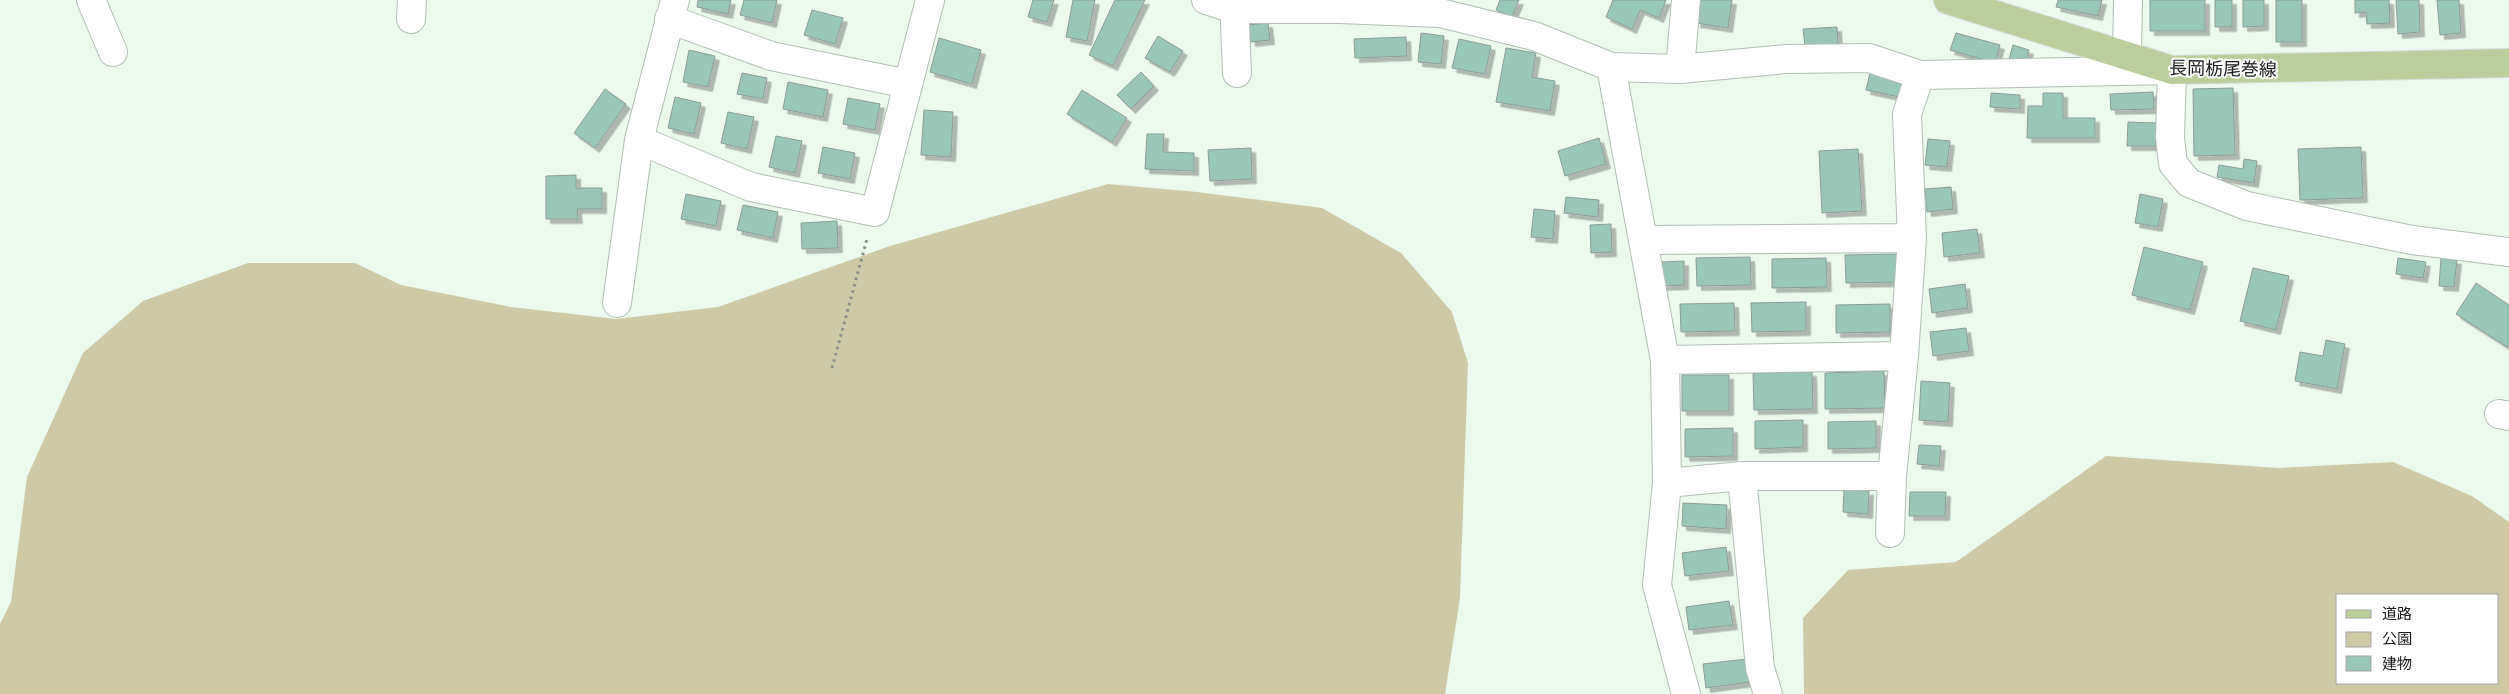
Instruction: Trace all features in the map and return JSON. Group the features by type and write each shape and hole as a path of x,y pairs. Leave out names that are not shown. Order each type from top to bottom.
{"main road":[{"name":"長岡栃尾巻線","path":"1948,0 2172,70 2509,63"}],"street":[{"path":"91,0 113,52"},
{"path":"639,140 752,187 875,212 930,0"},
{"path":"1206,0 1234,4 1440,13 1534,36 1611,67 1680,69 1786,59 1869,58 1920,75 2172,70 2170,138 2173,164 2189,183 2247,206 2412,240 2509,252"},
{"path":"1680,69 1686,0"},
{"path":"2127,55 2128,0"},
{"path":"1234,4 1237,74"},
{"path":"617,303 639,140 672,9 771,56 908,84"},
{"path":"1611,67 1665,360 1667,483 1657,585 1686,694"},
{"path":"1890,533 1892,476 1904,356 1912,238 1907,114 1920,75"},
{"path":"1643,240 1912,238"},
{"path":"1665,360 1904,356"},
{"path":"1667,483 1742,476 1892,476"},
{"path":"1742,476 1760,668 1768,694"}],"path":[{"path":"832,368 875,212"}],"green space":[{"path":"1108,184 1197,192 1322,208 1401,253 1452,312 1468,363 1460,598 1445,694 0,694 0,624 11,602 27,477 83,353 143,301 248,263 355,263 401,285 511,307 616,319 718,307 890,246"},
{"path":"2106,456 2278,468 2393,462 2472,496 2509,522 2509,694 1804,694 1803,618 1848,570 1956,562"}],"building":[{"path":"698,0 731,0 728,14 697,7"},
{"path":"744,0 777,0 772,23 740,15"},
{"path":"1033,0 1054,0 1047,22 1028,17"},
{"path":"1073,0 1095,0 1087,41 1066,37"},
{"path":"1115,0 1145,0 1113,66 1089,55"},
{"path":"1500,0 1519,0 1512,17 1496,10"},
{"path":"1613,0 1666,0 1659,18 1640,10 1632,29 1606,17"},
{"path":"1699,0 1732,0 1728,28 1696,23"},
{"path":"2058,0 2102,0 2098,16 2056,7"},
{"path":"2150,0 2205,0 2205,31 2150,31"},
{"path":"2215,0 2232,0 2232,27 2215,27"},
{"path":"2243,0 2264,0 2264,26 2243,27"},
{"path":"2276,0 2302,0 2302,42 2276,42"},
{"path":"2355,0 2389,0 2390,23 2367,24 2366,12 2355,13"},
{"path":"2396,0 2419,0 2420,32 2398,34"},
{"path":"2437,0 2459,0 2461,33 2440,35"},
{"path":"812,10 843,18 835,44 804,35"},
{"path":"1268,23 1270,40 1251,42 1248,25"},
{"path":"1837,27 1838,44 1805,46 1803,29"},
{"path":"1421,33 1444,36 1441,64 1418,62"},
{"path":"1956,33 2000,45 1995,63 1950,50"},
{"path":"1158,36 1183,51 1170,72 1145,58"},
{"path":"1406,37 1407,56 1355,58 1354,39"},
{"path":"939,38 981,50 972,84 930,72"},
{"path":"1459,39 1491,46 1485,74 1452,68"},
{"path":"2013,45 2029,50 2025,63 2009,59"},
{"path":"1506,48 1536,53 1532,77 1555,81 1550,111 1496,102"},
{"path":"689,50 715,56 708,87 683,82"},
{"path":"1141,72 1154,86 1131,109 1117,95"},
{"path":"742,73 767,78 763,99 737,94"},
{"path":"1870,73 1903,81 1899,97 1866,90"},
{"path":"788,82 828,90 823,117 783,109"},
{"path":"2233,88 2235,155 2194,156 2193,89"},
{"path":"605,89 626,104 595,148 574,133"},
{"path":"1082,90 1127,118 1112,142 1067,114"},
{"path":"2153,92 2154,109 2111,110 2110,94"},
{"path":"1991,93 2020,95 2020,109 1990,107"},
{"path":"2043,93 2063,93 2063,118 2095,118 2095,138 2027,138 2028,106 2043,106"},
{"path":"675,97 701,103 694,134 668,128"},
{"path":"848,98 880,104 875,130 843,124"},
{"path":"924,110 953,112 951,157 921,155"},
{"path":"728,112 754,117 747,149 721,143"},
{"path":"2128,122 2156,123 2156,146 2127,146"},
{"path":"1147,134 1164,134 1163,152 1194,153 1194,171 1145,169"},
{"path":"776,136 802,141 795,173 769,167"},
{"path":"1599,138 1606,164 1565,176 1558,151"},
{"path":"1928,139 1950,141 1947,167 1925,165"},
{"path":"823,147 855,153 850,179 818,173"},
{"path":"2361,147 2363,198 2300,200 2298,149"},
{"path":"1251,148 1252,179 1210,181 1208,150"},
{"path":"1858,149 1862,211 1822,213 1819,151"},
{"path":"2244,159 2257,161 2254,183 2217,177 2219,165 2243,169"},
{"path":"576,175 576,188 602,188 602,209 577,209 578,219 546,219 546,176"},
{"path":"1951,187 1953,209 1927,212 1925,189"},
{"path":"686,194 721,201 716,226 681,219"},
{"path":"2140,194 2163,199 2158,227 2135,223"},
{"path":"1566,197 1599,200 1598,217 1564,213"},
{"path":"743,205 778,212 773,238 737,230"},
{"path":"1534,209 1555,211 1553,239 1531,237"},
{"path":"837,221 838,248 802,249 801,223"},
{"path":"1611,224 1612,252 1591,253 1590,225"},
{"path":"1977,229 1980,253 1944,257 1942,233"},
{"path":"2144,247 2203,262 2190,310 2132,295"},
{"path":"1900,254 1900,282 1846,283 1845,255"},
{"path":"1750,257 1751,285 1697,286 1696,258"},
{"path":"1826,258 1827,287 1772,288 1772,259"},
{"path":"2398,258 2426,262 2423,278 2396,274"},
{"path":"2441,258 2457,260 2454,287 2439,286"},
{"path":"1684,261 1684,285 1662,286 1662,262"},
{"path":"2253,268 2289,276 2276,330 2240,321"},
{"path":"2476,283 2509,305 2509,348 2456,314"},
{"path":"1965,284 1968,308 1932,313 1929,289"},
{"path":"1806,302 1806,331 1752,332 1751,303"},
{"path":"1734,303 1735,331 1681,332 1680,304"},
{"path":"1890,304 1890,332 1836,333 1836,305"},
{"path":"1966,328 1969,351 1933,356 1930,332"},
{"path":"2326,340 2345,344 2337,389 2295,381 2300,352 2323,356"},
{"path":"1884,371 1885,408 1825,409 1825,373"},
{"path":"1812,372 1813,409 1754,410 1753,373"},
{"path":"1682,375 1729,375 1729,411 1682,411"},
{"path":"1921,381 1950,383 1948,422 1919,420"},
{"path":"1803,420 1803,447 1755,449 1755,421"},
{"path":"1876,421 1876,448 1828,449 1828,422"},
{"path":"1733,428 1733,456 1685,457 1685,429"},
{"path":"1919,445 1941,446 1939,466 1917,464"},
{"path":"1844,490 1869,491 1868,514 1843,512"},
{"path":"1910,492 1946,492 1945,516 1909,516"},
{"path":"1683,503 1727,505 1726,529 1682,526"},
{"path":"1726,547 1729,571 1685,576 1682,553"},
{"path":"1729,601 1733,625 1689,630 1686,607"},
{"path":"1747,659 1750,682 1706,688 1703,664"}]}
